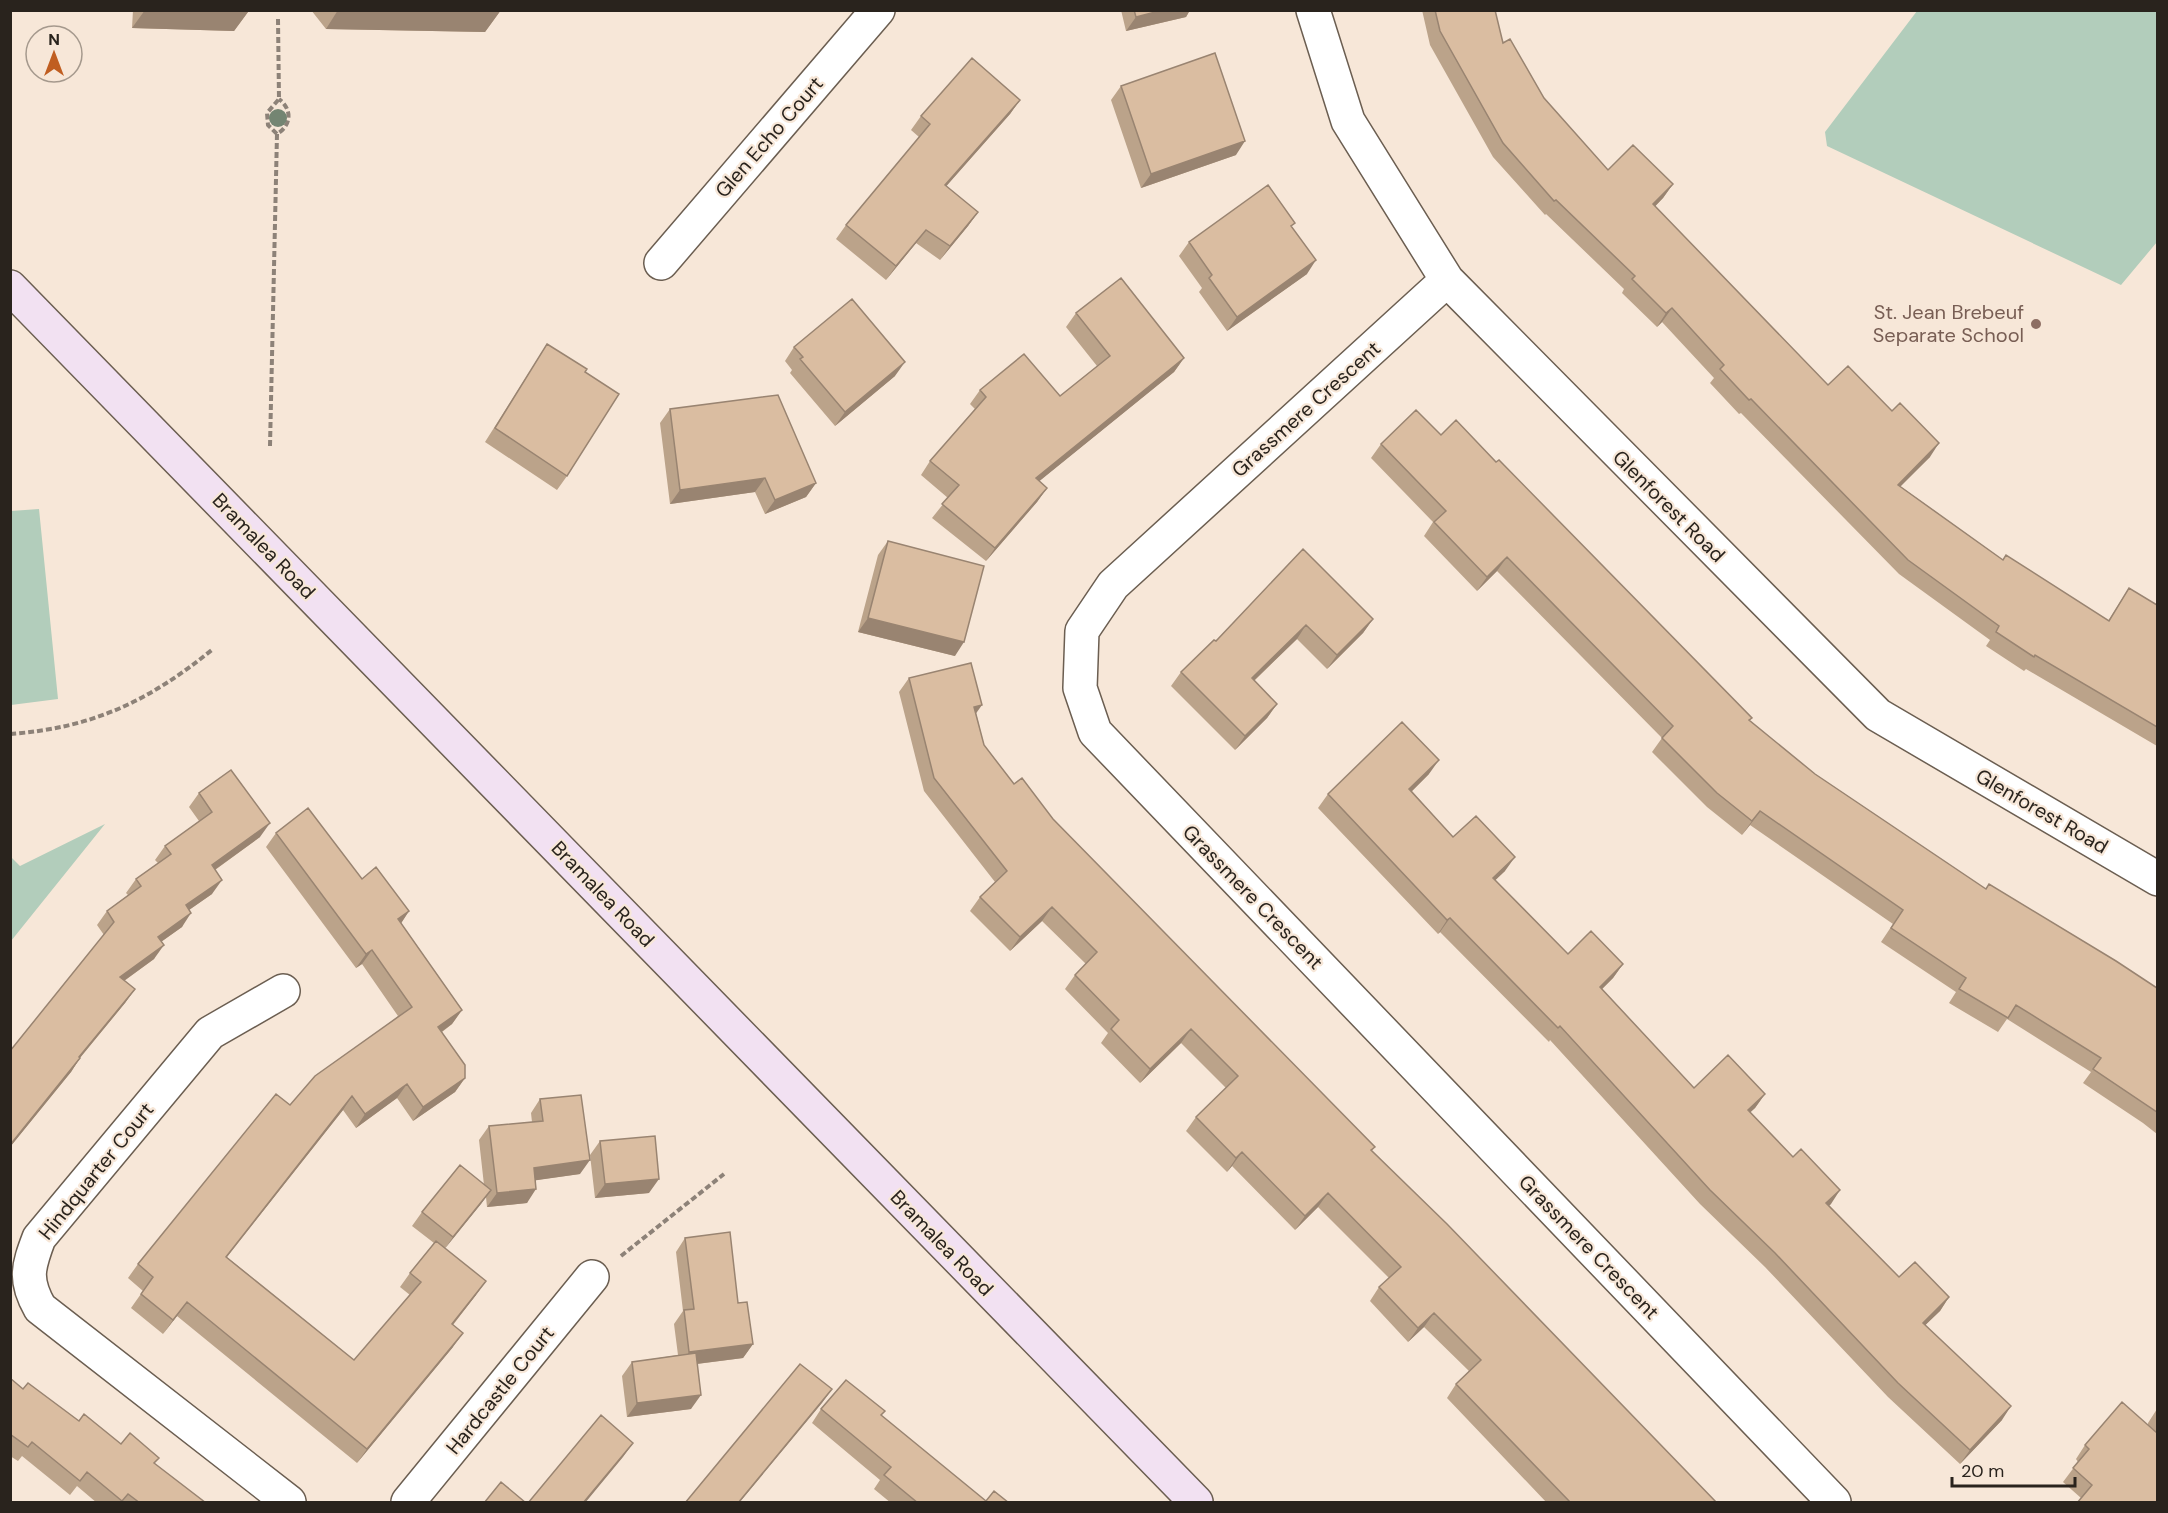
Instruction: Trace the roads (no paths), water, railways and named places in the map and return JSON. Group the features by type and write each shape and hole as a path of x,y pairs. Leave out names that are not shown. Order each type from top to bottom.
{"main road":[{"name":"Bramalea Road","path":"10,287 1196,1503"}],"street":[{"name":"Glen Echo Court","path":"661,263 878,10"},
{"name":"Glenforest Road","path":"1313,10 1348,121 1447,280 1878,715 2157,879"},
{"name":"Grassmere Crescent","path":"1447,280 1113,585 1082,631 1080,688 1095,732 1834,1503"},
{"name":"Hindquarter Court","path":"283,991 210,1033 39,1238 29,1264 29,1289 40,1308 289,1503"},
{"name":"Hardcastle Court","path":"408,1503 592,1277"}],"place":[{"name":"St. Jean Brebeuf Separate School","path":"2036,324"}]}
